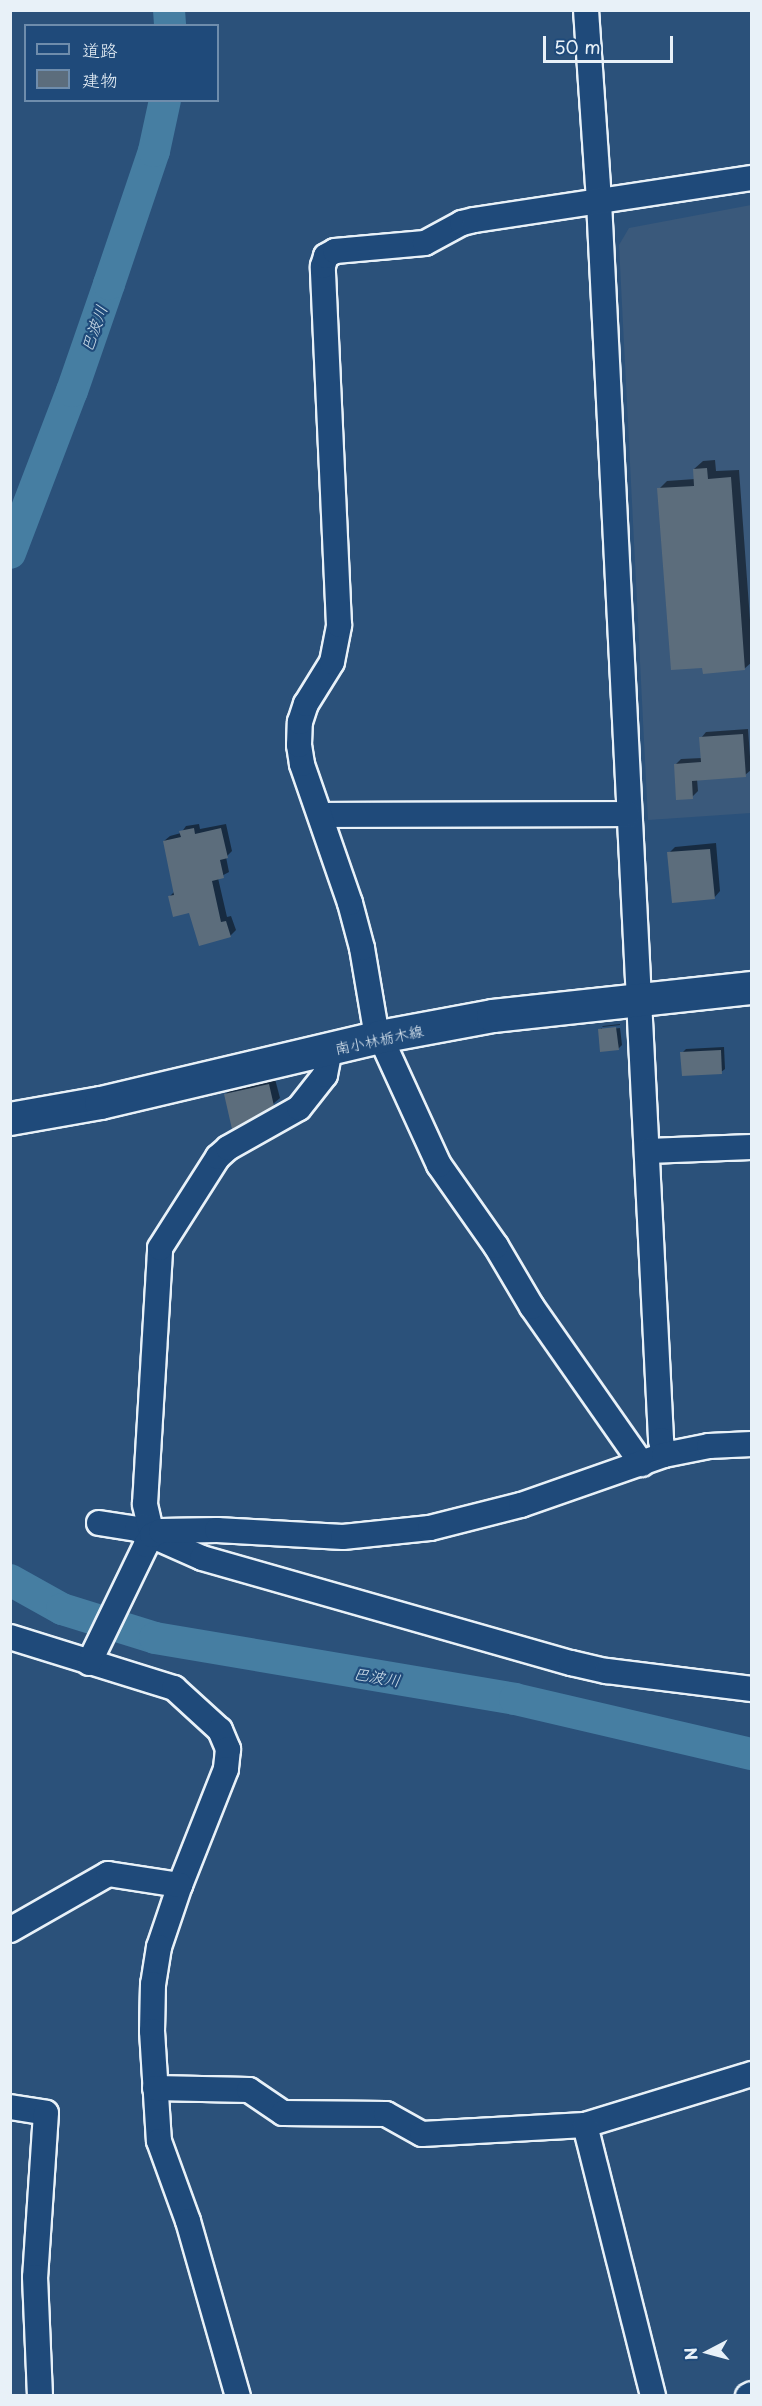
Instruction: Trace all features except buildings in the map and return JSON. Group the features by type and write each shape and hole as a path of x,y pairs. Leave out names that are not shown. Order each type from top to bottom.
{"main road":[{"name":"南小林栃木線","path":"10,1119 101,1102 380,1037 493,1016 752,988"}],"street":[{"path":"586,10 598,202 660,1440 664,1455"},
{"path":"642,1464 538,1317 496,1246 439,1165 372,1015 362,948 322,815 303,764 299,745 300,722 306,704 332,662 339,625 323,266 326,256 334,250 425,243 462,223 474,220 752,178"},
{"path":"322,815 628,814"},
{"path":"149,1540 145,1504 160,1248 218,1157 228,1148 299,1108 325,1075 330,1049"},
{"path":"647,1151 752,1147"},
{"path":"91,1659 149,1540 161,1531 217,1530 343,1537 430,1528 521,1505 664,1455 709,1446 752,1444"},
{"path":"99,1523 137,1529 149,1540 202,1558 571,1664 607,1671 752,1689"},
{"path":"10,1637 91,1659 174,1688 220,1730 228,1749 226,1769 180,1885 159,1947 153,1984 152,2031 159,2141 188,2221 238,2396"},
{"path":"10,1930 108,1874 180,1885"},
{"path":"155,2088 249,2090 282,2113 386,2114 422,2134 585,2125 752,2074"},
{"path":"10,2107 46,2113 35,2277 40,2396"},
{"path":"585,2125 653,2396"}],"shaded area":[{"path":"751,205 751,813 648,820 619,245 629,228"}],"waterway":[{"name":"巴波川","path":"169,10 170,24"},
{"name":"巴波川","path":"10,553 72,391 109,284 154,151 165,102"},
{"name":"巴波川","path":"10,1580 62,1609 155,1638 515,1699 752,1754"}]}
